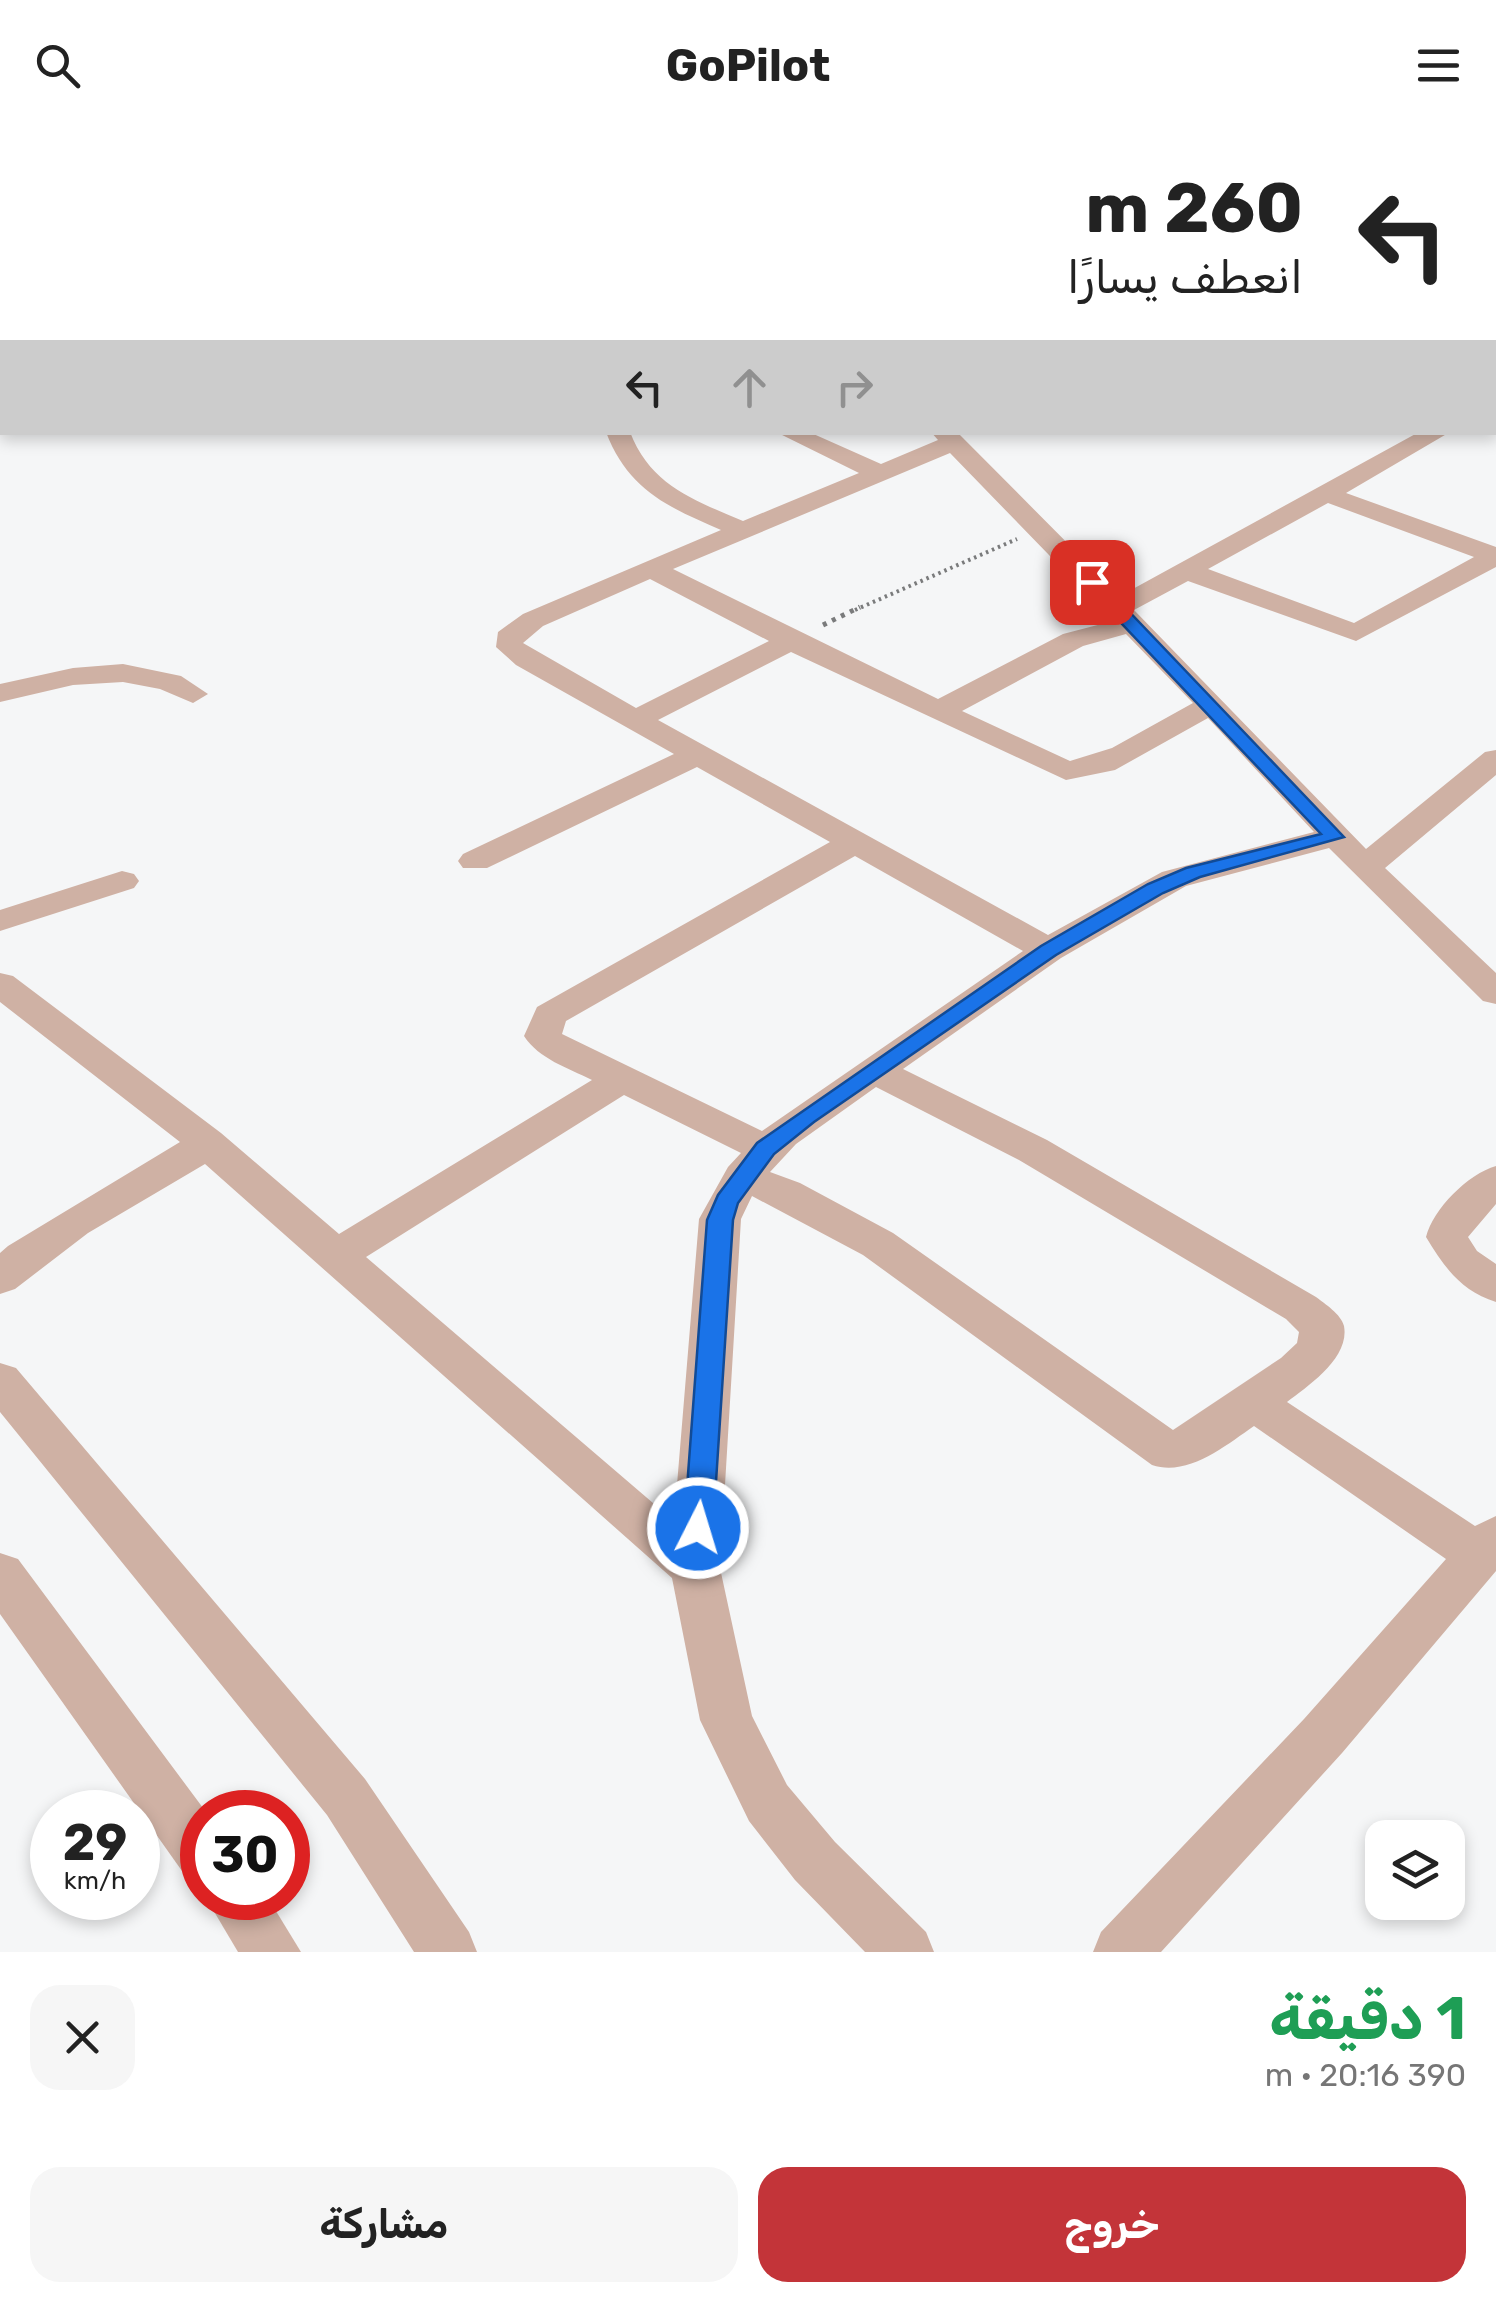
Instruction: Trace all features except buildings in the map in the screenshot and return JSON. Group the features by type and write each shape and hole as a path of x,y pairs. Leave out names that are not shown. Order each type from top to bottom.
{"street":[{"path":"619,435 627,462 640,480 742,530"},
{"path":"795,435 878,472"},
{"path":"937,712 1125,616 1186,571 1433,435"},
{"path":"1048,950 526,658 510,648 508,638 533,620 878,472 948,438 1213,706 1334,837 1496,993"},
{"path":"1326,494 1496,556"},
{"path":"1186,571 1356,634 1496,556"},
{"path":"651,569 1053,768 1076,772 1106,762 1188,714 1213,706"},
{"path":"635,720 791,641"},
{"path":"0,694 92,675 130,672 169,679 193,694"},
{"path":"475,862 698,755"},
{"path":"1366,869 1384,848 1496,759"},
{"path":"905,1952 815,1862 768,1804 744,1764 726,1720 695,1568 720,1220 754,1163 874,1070 1048,950 1174,879 1334,837"},
{"path":"854,842 550,1015 542,1036 754,1163 786,1193 878,1244 1170,1452 1204,1438 1308,1360 1320,1343 1322,1326 1301,1308 1033,1150 874,1070"},
{"path":"0,921 122,882"},
{"path":"0,984 207,1143 695,1568"},
{"path":"337,1255 619,1080"},
{"path":"0,1278 47,1240 162,1176 207,1143"},
{"path":"1496,1180 1450,1225 1447,1237 1462,1262 1496,1286"},
{"path":"0,1380 346,1797 448,1952"},
{"path":"1122,1952 1323,1736 1486,1545 1249,1402"},
{"path":"0,1574 180,1822"},
{"path":"249,1920 272,1952"}],"path":[{"path":"791,641 936,571 1041,531"}],"route":[{"path":"698,1528 720,1220 726,1201 766,1148 806,1116 1048,950 1156,888 1193,872 1334,837 1261,755 1092,582"}]}
